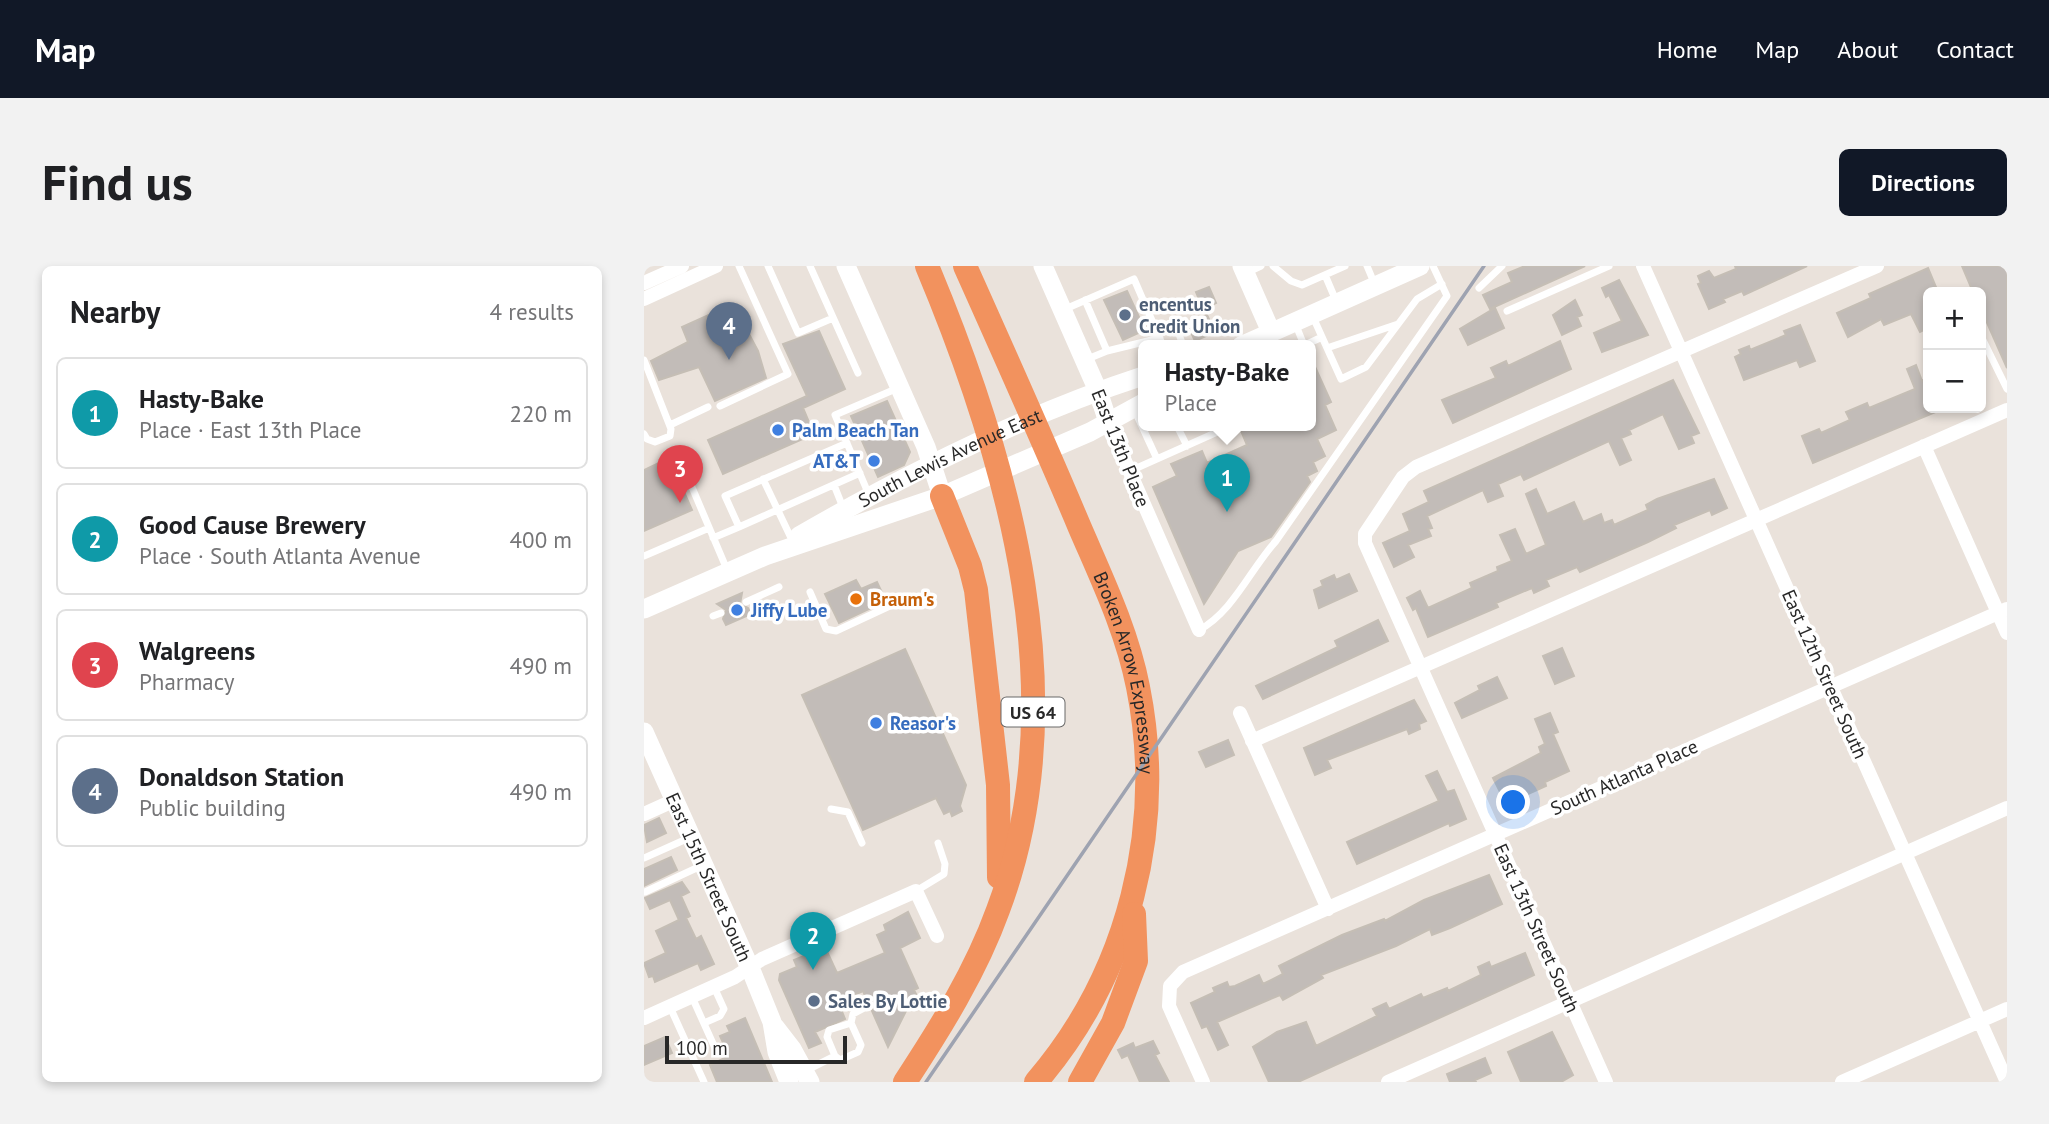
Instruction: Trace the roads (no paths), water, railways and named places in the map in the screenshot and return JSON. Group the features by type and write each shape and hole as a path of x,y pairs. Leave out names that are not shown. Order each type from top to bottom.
{"highway":[{"name":"US 64","path":"905,1082 963,986 998,910 1021,831 1028,792 1033,720 1025,603 1009,512 980,400 927,266"},
{"name":"Broken Arrow Expressway","path":"965,266 1063,487 1126,643 1138,685 1146,747 1148,802 1134,896 1109,968 1089,1008 1036,1082"},
{"path":"942,496 970,566 976,590 1001,815 998,910"},
{"path":"1080,1082 1113,1023 1136,961 1134,896"}],"street":[{"path":"644,283 682,266"},
{"path":"644,299 716,266"},
{"path":"846,266 901,387 942,496"},
{"name":"East 13th Place","path":"1043,266 1199,630"},
{"path":"1254,340 1420,266"},
{"name":"East 12th Street South","path":"1643,266 2007,1082"},
{"path":"1682,352 1877,266"},
{"path":"1249,268 1271,332"},
{"name":"East 13th Street South","path":"1606,1082 1365,543 1365,534 1403,477 1416,467 1682,352"},
{"name":"South Lewis Avenue East","path":"765,556 869,495 932,464 1098,391 1138,378"},
{"name":"South Lewis Avenue East","path":"644,608 765,556 942,496 1138,406"},
{"path":"1252,741 2007,410"},
{"path":"1924,446 2003,611 2007,633"},
{"name":"South Atlanta Place","path":"1203,1082 1170,1006 1170,986 1182,972 2003,611"},
{"path":"1240,713 1328,909"},
{"name":"East 15th Street South","path":"644,732 772,1022 801,1079"},
{"path":"644,814 676,800"},
{"path":"1398,1080 2007,808"},
{"path":"644,1018 714,987 775,953 916,891 937,936"},
{"path":"1842,1082 2007,1009"}],"lane":[{"path":"720,406 788,374 739,266"},
{"path":"768,266 799,333 833,318"},
{"path":"810,266 858,373"},
{"path":"1273,266 1291,281 1302,285 1345,266"},
{"path":"1367,266 1376,286"},
{"path":"1199,630 1216,621 1339,452 1447,296 1433,266"},
{"path":"1479,288 1502,266"},
{"path":"1507,311 1609,266"},
{"path":"1325,275 1337,303"},
{"path":"1062,310 1134,279 1161,340"},
{"path":"1303,318 1322,337 1341,379 1366,367 1417,299 1442,285"},
{"path":"1085,300 1107,351"},
{"path":"1303,318 1303,340"},
{"path":"1327,348 1398,324"},
{"path":"1179,334 1181,340"},
{"path":"1315,340 1322,337"},
{"path":"1085,360 1107,351 1138,346"},
{"path":"1986,346 2007,389"},
{"path":"644,360 670,425 670,436 655,442 644,435"},
{"path":"869,495 835,415 901,387"},
{"path":"670,425 708,407"},
{"path":"1147,431 1157,459"},
{"path":"1180,431 1187,446"},
{"path":"1130,471 1220,431"},
{"path":"739,527 725,495 847,443"},
{"path":"683,466 728,572"},
{"path":"713,538 860,473"},
{"path":"763,479 792,540"},
{"path":"834,485 844,510"},
{"path":"644,555 709,528"},
{"path":"746,602 779,587"},
{"path":"810,592 826,629 836,631 907,598"},
{"path":"831,809 848,811 862,843"},
{"path":"644,858 692,837"},
{"path":"916,891 944,874 945,864 938,843"},
{"path":"645,892 704,865"},
{"path":"704,1023 720,1016 724,1009 714,987"},
{"path":"692,997 715,1048"},
{"path":"670,1006 704,1082"},
{"path":"851,1023 829,1030 827,1037 835,1056 840,1060 858,1052 861,1045 851,1023 853,1014 868,1006"},
{"path":"801,1079 835,1056"}],"railway":[{"path":"926,1082 1484,266"}],"place":[{"name":"encentus Credit Union","path":"1125,315"},
{"name":"Donaldson Station","path":"729,360"},
{"name":"Palm Beach Tan","path":"778,430"},
{"name":"AT&T","path":"874,461"},
{"name":"Walgreens","path":"680,503"},
{"name":"Hasty-Bake","path":"1227,512"},
{"name":"Braum's","path":"856,599"},
{"name":"Jiffy Lube","path":"737,610"},
{"name":"Reasor's","path":"876,723"},
{"name":"Good Cause Brewery","path":"813,970"},
{"name":"Sales By Lottie","path":"814,1001"}]}
